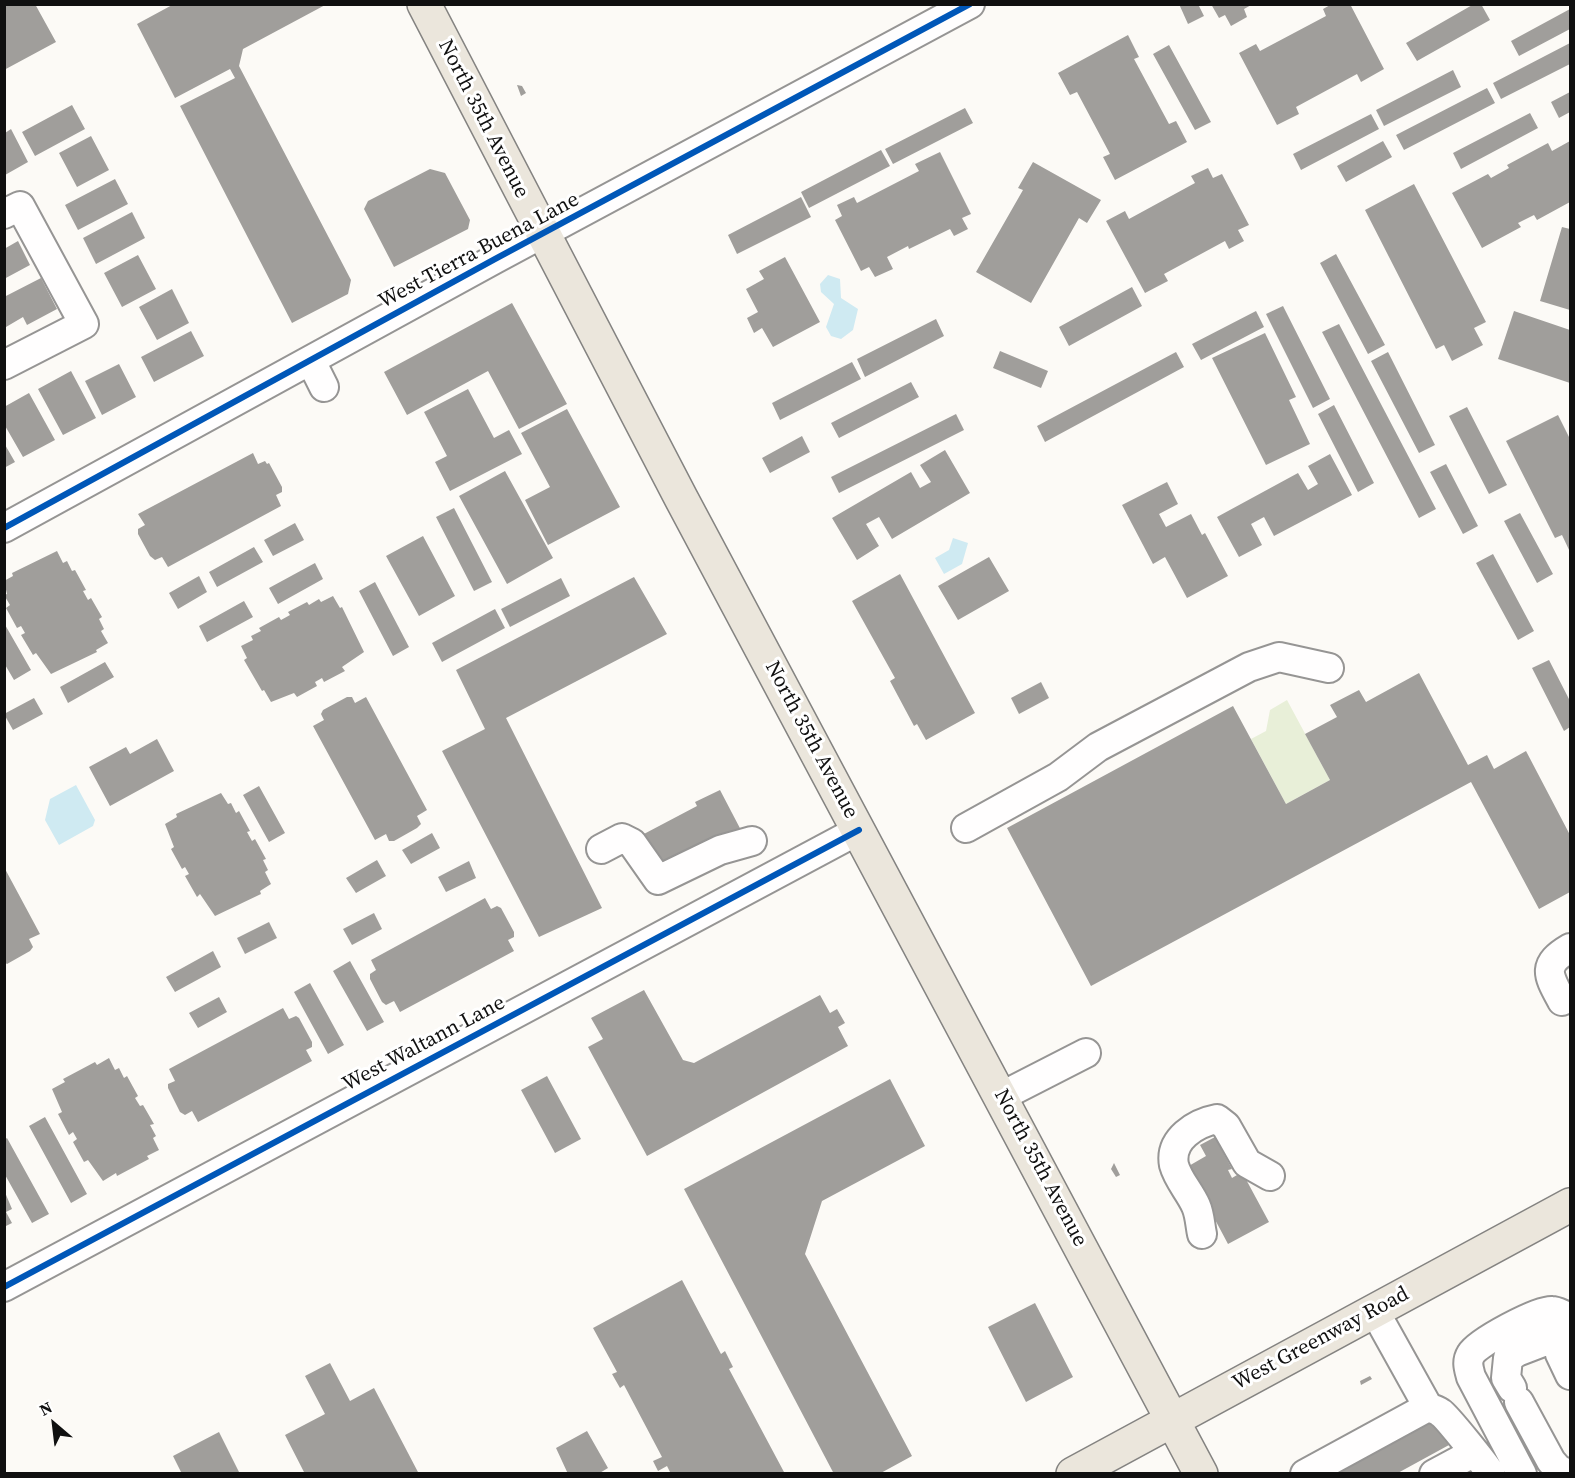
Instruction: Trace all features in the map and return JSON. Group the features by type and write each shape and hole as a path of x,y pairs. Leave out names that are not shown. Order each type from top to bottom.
{"main road":[{"name":"North 35th Avenue","path":"424,4 543,234 1174,1418 1201,1473"},
{"name":"West Greenway Road","path":"1073,1473 1570,1205"}],"street":[{"name":"West Tierra Buena Lane","path":"4,528 970,4"},
{"path":"4,365 84,324 12,210"},
{"path":"311,361 324,387"},
{"path":"966,828 1058,777 1098,747 1249,668 1279,657 1329,668"},
{"name":"West Waltann Lane","path":"4,1287 859,830"},
{"path":"612,843 633,843 658,880 720,850 752,841"},
{"path":"1567,1010 1550,980 1549,969 1555,957 1570,948"},
{"path":"1002,1096 1086,1053"},
{"path":"1202,1234 1197,1207 1174,1165 1176,1144 1186,1132 1206,1121 1217,1119 1227,1126 1247,1163 1270,1176"},
{"path":"1374,1310 1428,1407 1442,1413 1482,1463 1434,1473"},
{"path":"1522,1473 1471,1377 1468,1359 1481,1344 1538,1313 1552,1311 1563,1327 1560,1354 1570,1374"},
{"path":"1563,1327 1508,1358 1506,1378 1551,1461 1558,1469 1568,1473"},
{"path":"1305,1473 1428,1407"}],"green space":[{"path":"1287,700 1330,780 1286,804 1251,739 1266,731 1270,710"}],"water":[{"path":"828,275 840,279 841,298 858,309 853,330 841,339 831,336 826,327 834,304 821,292 820,284"},
{"path":"953,538 968,543 962,564 944,574 935,558 949,550"},
{"path":"76,785 95,820 93,826 59,845 45,820 50,799"}],"building":[{"path":"4,4 35,4 56,42 4,70"},
{"path":"174,4 327,4 243,49 239,66 351,280 348,294 292,323 180,106 235,78 230,69 175,98 137,24"},
{"path":"1179,4 1198,4 1204,16 1188,24"},
{"path":"1211,4 1253,4 1244,9 1247,17 1231,26 1225,15 1219,18"},
{"path":"1332,4 1350,4 1384,69 1361,82 1357,74 1296,107 1299,114 1277,125 1239,53 1256,44 1260,51 1326,16 1323,9"},
{"path":"1474,4 1481,4 1490,20 1417,61 1406,43"},
{"path":"1570,9 1570,29 1519,56 1511,41"},
{"path":"1128,35 1139,57 1134,59 1169,124 1176,121 1187,142 1115,180 1103,157 1110,154 1077,92 1070,95 1058,73"},
{"path":"1570,43 1570,64 1501,99 1493,83"},
{"path":"1169,45 1211,122 1195,130 1153,54"},
{"path":"1453,70 1461,87 1384,126 1376,110"},
{"path":"517,85 522,86 526,93 521,96"},
{"path":"1487,88 1495,103 1404,150 1396,135"},
{"path":"1570,92 1570,112 1559,118 1551,102"},
{"path":"72,105 85,129 35,156 22,132"},
{"path":"965,108 973,123 893,164 885,149"},
{"path":"1530,113 1538,128 1461,169 1453,153"},
{"path":"1371,114 1379,129 1301,170 1293,154"},
{"path":"11,129 28,162 5,175 5,133"},
{"path":"91,136 109,170 77,187 59,153"},
{"path":"1383,141 1392,157 1346,182 1337,166"},
{"path":"1570,141 1570,202 1537,220 1534,215 1518,223 1521,227 1482,248 1452,193 1488,174 1491,178 1509,168 1507,165 1548,143 1552,151"},
{"path":"881,150 890,166 809,208 801,192"},
{"path":"940,152 971,214 962,218 968,229 954,236 950,229 909,249 908,246 887,257 893,269 875,277 869,267 861,271 835,220 842,216 837,205 854,197 857,203 919,171 915,164"},
{"path":"1033,162 1101,200 1087,223 1079,218 1031,303 976,272 1023,190 1018,188"},
{"path":"1208,168 1213,178 1222,174 1249,225 1238,230 1244,241 1229,249 1225,241 1164,274 1168,281 1145,293 1106,221 1125,211 1129,219 1195,183 1191,176"},
{"path":"430,169 445,173 470,220 468,229 394,267 364,209 368,201"},
{"path":"115,179 128,204 78,230 65,205"},
{"path":"1414,184 1486,322 1474,328 1483,345 1452,361 1444,345 1436,349 1365,210"},
{"path":"801,197 811,217 737,254 728,235"},
{"path":"132,212 145,238 96,264 83,238"},
{"path":"1562,227 1570,229 1570,310 1540,301"},
{"path":"18,241 30,265 4,279 4,249"},
{"path":"1336,254 1385,345 1368,354 1320,263"},
{"path":"138,255 156,289 122,307 104,273"},
{"path":"785,257 820,322 773,347 762,328 754,333 747,318 758,312 746,289 764,279 759,271"},
{"path":"41,278 57,309 27,325 23,317 6,327 4,297"},
{"path":"1132,287 1142,306 1069,346 1059,327"},
{"path":"172,289 189,323 157,340 139,307"},
{"path":"512,303 567,404 519,429 488,371 407,415 384,372"},
{"path":"1283,306 1330,399 1313,408 1266,314"},
{"path":"1256,311 1264,327 1201,360 1192,344"},
{"path":"1514,311 1570,330 1570,383 1498,359"},
{"path":"936,319 944,336 865,377 857,359"},
{"path":"1339,324 1436,509 1419,518 1322,332"},
{"path":"191,331 204,356 154,382 141,357"},
{"path":"1265,333 1296,397 1289,400 1310,444 1266,465 1212,358"},
{"path":"1000,351 1048,371 1041,388 993,368"},
{"path":"1176,352 1184,367 1045,442 1037,426"},
{"path":"1388,352 1435,445 1419,453 1371,361"},
{"path":"852,362 861,379 780,420 772,403"},
{"path":"119,364 136,397 102,415 85,381"},
{"path":"71,371 96,418 63,435 38,389"},
{"path":"911,382 919,397 839,438 831,423"},
{"path":"468,389 494,438 509,430 522,454 450,491 435,462 447,456 424,412"},
{"path":"29,393 55,440 23,457 4,424 4,407"},
{"path":"1334,405 1374,483 1358,492 1318,414"},
{"path":"1467,407 1507,485 1489,494 1449,416"},
{"path":"567,409 620,507 548,545 525,500 550,487 521,433"},
{"path":"956,414 964,430 839,493 831,477"},
{"path":"1558,415 1570,439 1570,552 1562,535 1555,538 1506,441"},
{"path":"802,436 810,452 770,473 762,458"},
{"path":"4,443 15,462 4,468"},
{"path":"945,450 970,493 892,539 879,517 866,524 879,546 857,560 832,518 911,472 920,488 931,482 920,465"},
{"path":"253,453 258,464 265,461 269,463 282,487 282,492 276,495 281,506 168,567 162,557 155,560 150,556 138,534 138,529 145,525 138,514"},
{"path":"1330,454 1352,495 1274,536 1264,517 1251,524 1262,545 1239,557 1217,517 1298,473 1308,490 1318,484 1308,466"},
{"path":"1446,464 1478,526 1463,534 1430,472"},
{"path":"505,471 553,558 507,584 459,496"},
{"path":"1167,482 1178,504 1159,514 1166,527 1191,514 1202,535 1205,533 1228,576 1187,598 1165,557 1153,564 1122,505"},
{"path":"454,508 492,582 474,591 436,517"},
{"path":"1520,513 1553,574 1537,583 1504,521"},
{"path":"295,523 304,540 273,556 264,540"},
{"path":"423,536 455,596 419,616 386,556"},
{"path":"254,547 263,562 217,587 209,572"},
{"path":"57,551 63,563 67,561 72,571 75,570 86,590 83,591 88,600 91,598 102,617 99,619 104,629 101,631 108,643 96,650 97,652 51,674 36,653 33,655 21,635 25,633 21,626 17,628 6,608 10,605 4,595 7,594 4,581 13,576 12,573"},
{"path":"1493,554 1534,631 1518,640 1476,563"},
{"path":"989,557 1009,591 958,620 938,586"},
{"path":"315,563 323,579 278,604 269,588"},
{"path":"900,574 975,713 926,740 917,724 914,726 890,681 895,678 852,601"},
{"path":"199,576 207,592 178,609 169,593"},
{"path":"634,577 667,634 506,718 602,908 539,937 442,751 485,729 456,670"},
{"path":"561,578 570,596 510,627 501,609"},
{"path":"375,582 409,647 393,656 359,591"},
{"path":"333,596 340,608 342,607 364,652 342,667 345,671 324,682 322,678 315,682 317,686 297,697 294,693 271,702 244,660 247,658 241,646 253,640 251,636 261,631 259,628 279,617 281,620 290,615 288,612 307,602 309,605 319,599 321,602"},
{"path":"244,601 253,617 207,642 199,626"},
{"path":"495,609 505,628 442,662 432,643"},
{"path":"4,623 31,670 14,680 4,663"},
{"path":"1549,660 1570,701 1570,727 1564,731 1532,668"},
{"path":"105,662 114,677 68,703 60,687"},
{"path":"1419,673 1468,765 1487,755 1494,769 1526,751 1570,835 1570,892 1539,909 1471,782 1091,986 1007,828 1233,706 1286,804 1330,780 1305,734 1337,717 1330,705 1359,690 1366,702"},
{"path":"1041,682 1049,698 1019,714 1011,698"},
{"path":"347,697 352,697 355,703 366,697 427,810 417,816 421,824 417,828 394,841 389,841 386,834 375,840 313,726 324,720 321,714 323,710"},
{"path":"34,698 43,714 13,730 4,714"},
{"path":"157,739 174,771 110,806 89,767 126,747 130,754"},
{"path":"259,786 285,833 269,842 243,795"},
{"path":"720,790 743,834 660,871 642,835 697,806 695,802"},
{"path":"221,793 228,804 231,803 236,813 239,811 250,831 247,832 252,841 255,839 266,859 263,860 268,870 265,872 271,884 260,891 261,894 215,916 200,894 197,897 185,876 189,874 185,867 182,869 171,849 174,847 165,824 177,817 176,814"},
{"path":"432,833 440,848 411,864 402,850"},
{"path":"377,860 386,876 356,893 346,878"},
{"path":"469,861 476,878 446,892 438,877"},
{"path":"4,867 40,934 29,939 33,947 30,951 7,964 4,962"},
{"path":"485,898 491,909 497,906 501,908 514,932 514,937 508,940 514,951 400,1012 394,1001 386,1005 382,1002 370,979 370,974 376,970 371,960"},
{"path":"374,913 382,929 352,945 343,929"},
{"path":"269,922 277,938 245,954 237,938"},
{"path":"213,951 221,967 175,992 166,977"},
{"path":"350,961 384,1022 367,1031 333,971"},
{"path":"310,983 344,1045 328,1054 294,992"},
{"path":"644,990 683,1060 694,1063 820,995 830,1013 837,1009 845,1023 838,1027 848,1046 647,1156 588,1047 603,1039 591,1018"},
{"path":"219,997 227,1012 198,1028 189,1013"},
{"path":"283,1008 289,1019 296,1016 299,1018 312,1042 312,1047 306,1050 312,1061 198,1122 192,1111 185,1115 180,1112 168,1088 168,1084 175,1081 169,1069"},
{"path":"109,1058 115,1070 119,1068 124,1078 127,1076 138,1096 135,1098 140,1106 143,1105 154,1124 150,1125 156,1136 153,1138 159,1150 147,1156 149,1159 103,1181 88,1160 84,1162 73,1142 77,1139 73,1132 69,1135 58,1114 62,1112 52,1089 65,1082 63,1079 95,1062 97,1065"},
{"path":"547,1076 581,1139 555,1153 521,1090"},
{"path":"890,1079 925,1146 822,1201 805,1254 912,1456 879,1474 834,1474 684,1189"},
{"path":"45,1117 87,1194 71,1203 29,1126"},
{"path":"1215,1137 1232,1169 1228,1170 1232,1178 1242,1172 1269,1222 1228,1244 1187,1167 1206,1156 1200,1145"},
{"path":"7,1138 49,1214 32,1223 4,1173 4,1140"},
{"path":"1114,1163 1120,1175 1116,1177 1111,1169"},
{"path":"4,1190 12,1209 6,1212 12,1223 4,1227"},
{"path":"682,1280 721,1354 725,1351 733,1367 729,1369 784,1472 782,1474 671,1474 667,1466 658,1471 653,1461 662,1457 624,1385 620,1388 612,1374 617,1372 593,1328"},
{"path":"1035,1303 1073,1377 1026,1402 988,1327"},
{"path":"330,1363 350,1401 374,1388 419,1474 305,1474 285,1435 325,1414 305,1376"},
{"path":"1370,1376 1372,1379 1361,1385 1360,1381"},
{"path":"1434,1418 1449,1445 1396,1474 1330,1474"},
{"path":"587,1431 608,1468 598,1474 568,1474 556,1448"},
{"path":"219,1432 240,1474 182,1474 173,1456"}],"cycle path":[{"path":"4,528 495,259 970,4"},
{"path":"4,1287 859,830"}]}
